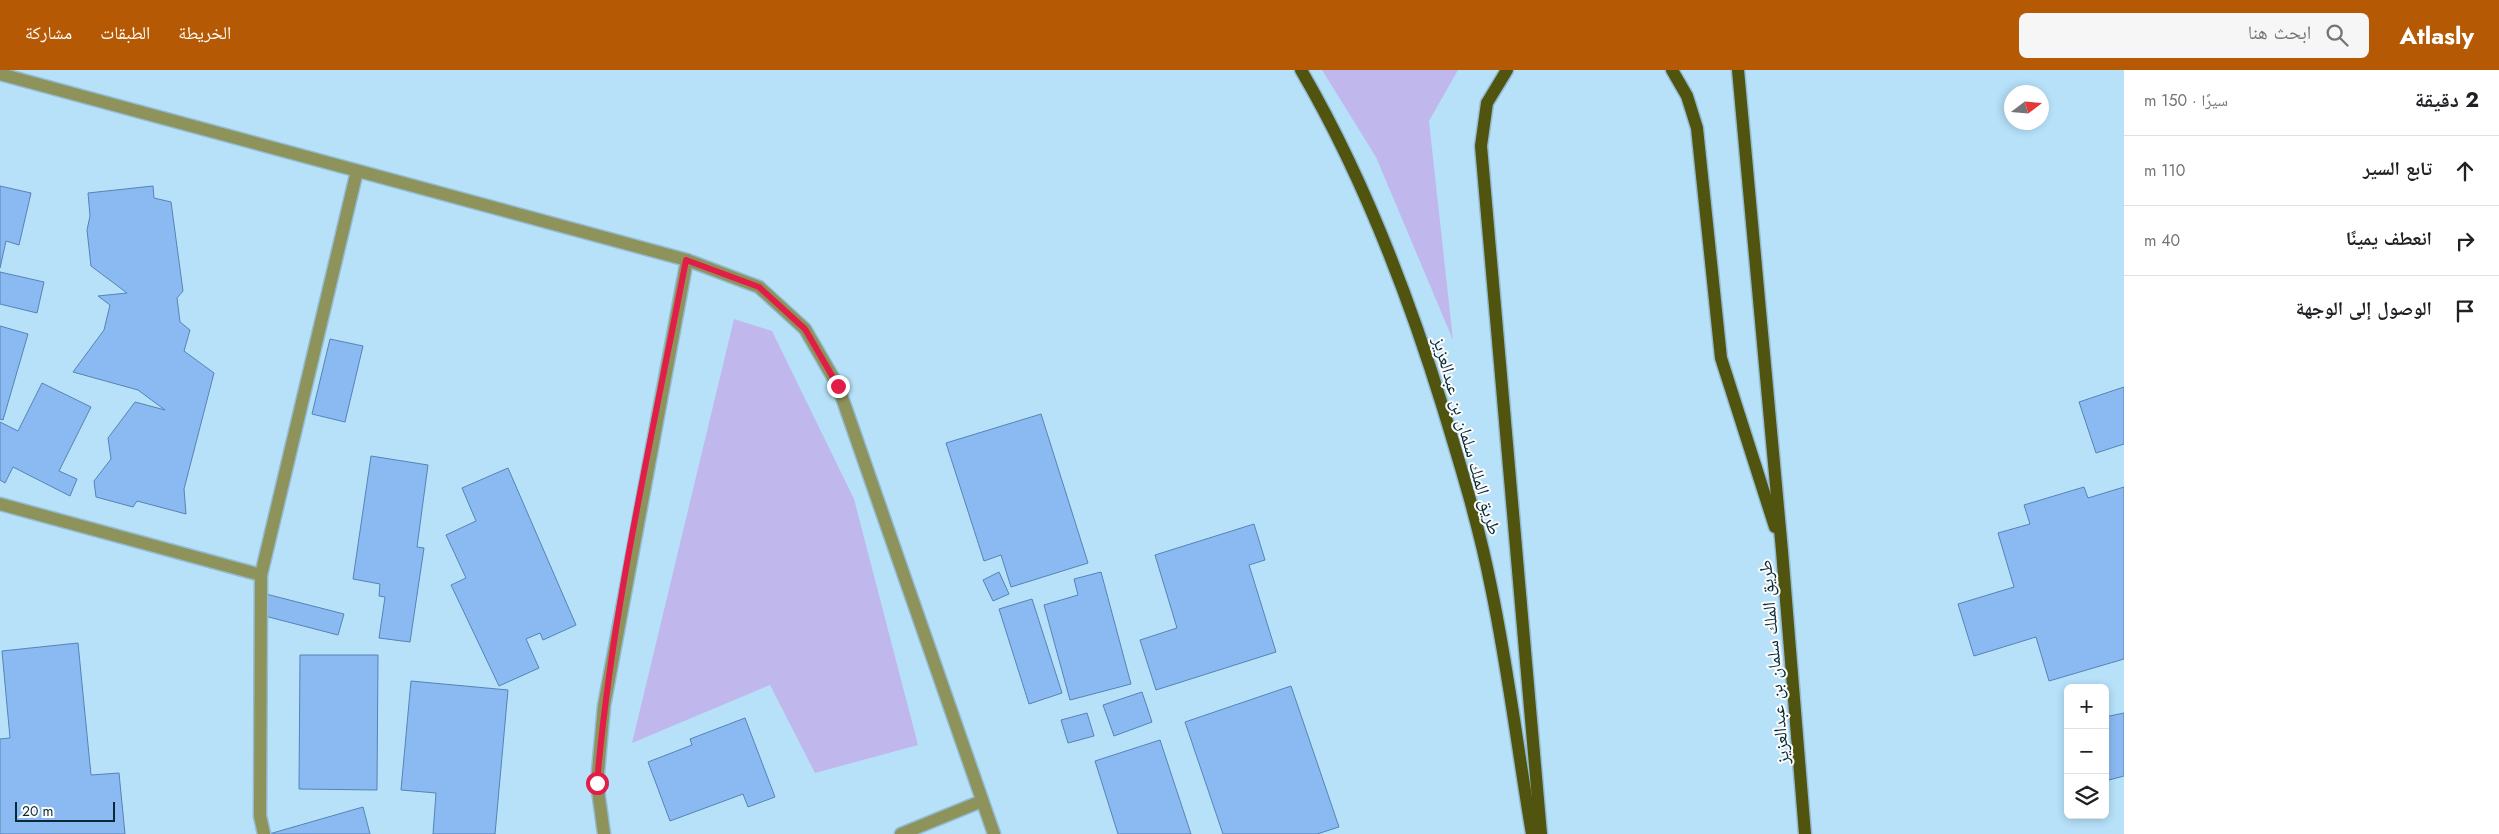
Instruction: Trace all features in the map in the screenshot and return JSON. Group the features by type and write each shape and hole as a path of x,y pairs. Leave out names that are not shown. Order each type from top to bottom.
{"main road":[{"name":"طريق الملك سلمان بن عبدالعزيز","path":"1301,70 1326,113 1385,240 1426,353 1466,482 1491,588 1532,834"},
{"path":"1507,70 1487,103 1481,146 1541,834"},
{"path":"1672,70 1687,96 1697,128 1721,358 1782,551"},
{"name":"طريق الملك سلمان بن عبدالعزيز","path":"1738,70 1782,551 1805,834"}],"street":[{"path":"0,74 686,260 759,287 805,329 838,386 994,834"},
{"path":"264,834 260,806 261,575 358,171"},
{"path":"604,834 597,783 604,706 686,260"},
{"path":"0,504 261,575"},
{"path":"901,834 982,801"}],"shaded area":[{"path":"1322,70 1458,70 1429,121 1453,340 1376,157"},
{"path":"734,319 772,331 854,499 918,745 815,773 770,685 632,743"}],"building":[{"path":"0,186 31,193 19,245 6,241 0,268"},
{"path":"153,186 154,198 171,202 183,291 177,298 180,322 190,330 184,351 214,373 184,489 186,514 137,501 133,507 96,497 94,481 111,459 108,438 135,402 165,410 138,390 73,372 104,330 110,305 98,296 127,293 91,266 87,230 90,216 88,193"},
{"path":"0,272 44,282 37,313 0,304"},
{"path":"0,326 28,334 3,420 0,419"},
{"path":"330,339 363,346 345,422 312,414"},
{"path":"42,383 91,407 59,471 77,479 70,496 13,467 5,483 0,480 0,422 18,431"},
{"path":"2124,387 2124,444 2096,453 2079,402"},
{"path":"1041,414 1088,563 1011,587 1001,555 984,561 946,443"},
{"path":"371,456 428,465 417,547 424,548 410,642 379,638 385,597 379,596 380,584 353,579"},
{"path":"508,468 576,625 543,640 540,633 526,639 539,668 499,686 451,585 466,578 446,535 476,521 462,488"},
{"path":"2084,487 2088,498 2124,487 2124,659 2049,681 2036,637 1974,656 1958,604 2014,587 1998,533 2030,524 2024,505"},
{"path":"1254,524 1265,560 1249,565 1276,652 1156,690 1140,640 1177,628 1155,555"},
{"path":"999,572 1009,594 993,601 983,580"},
{"path":"1101,572 1131,684 1070,700 1044,605 1078,595 1074,579"},
{"path":"266,594 344,614 338,635 261,615"},
{"path":"1032,599 1062,693 1029,704 999,609"},
{"path":"78,643 91,775 119,773 125,834 0,834 0,739 10,738 2,651"},
{"path":"300,655 378,655 377,790 299,789"},
{"path":"411,681 508,690 495,834 433,834 436,793 401,790"},
{"path":"1291,686 1339,827 1317,834 1223,834 1185,722"},
{"path":"1142,692 1152,722 1114,736 1103,705"},
{"path":"1087,713 1094,736 1068,743 1061,720"},
{"path":"2124,713 2124,776 2109,780 2109,729 2109,716"},
{"path":"745,718 775,797 748,807 743,794 670,821 648,762 692,745 690,739"},
{"path":"1160,740 1191,834 1118,834 1095,761"},
{"path":"363,807 370,834 269,834"}],"route":[{"path":"597,783 604,706 623,591 686,260 759,287 805,329 838,386"}]}
